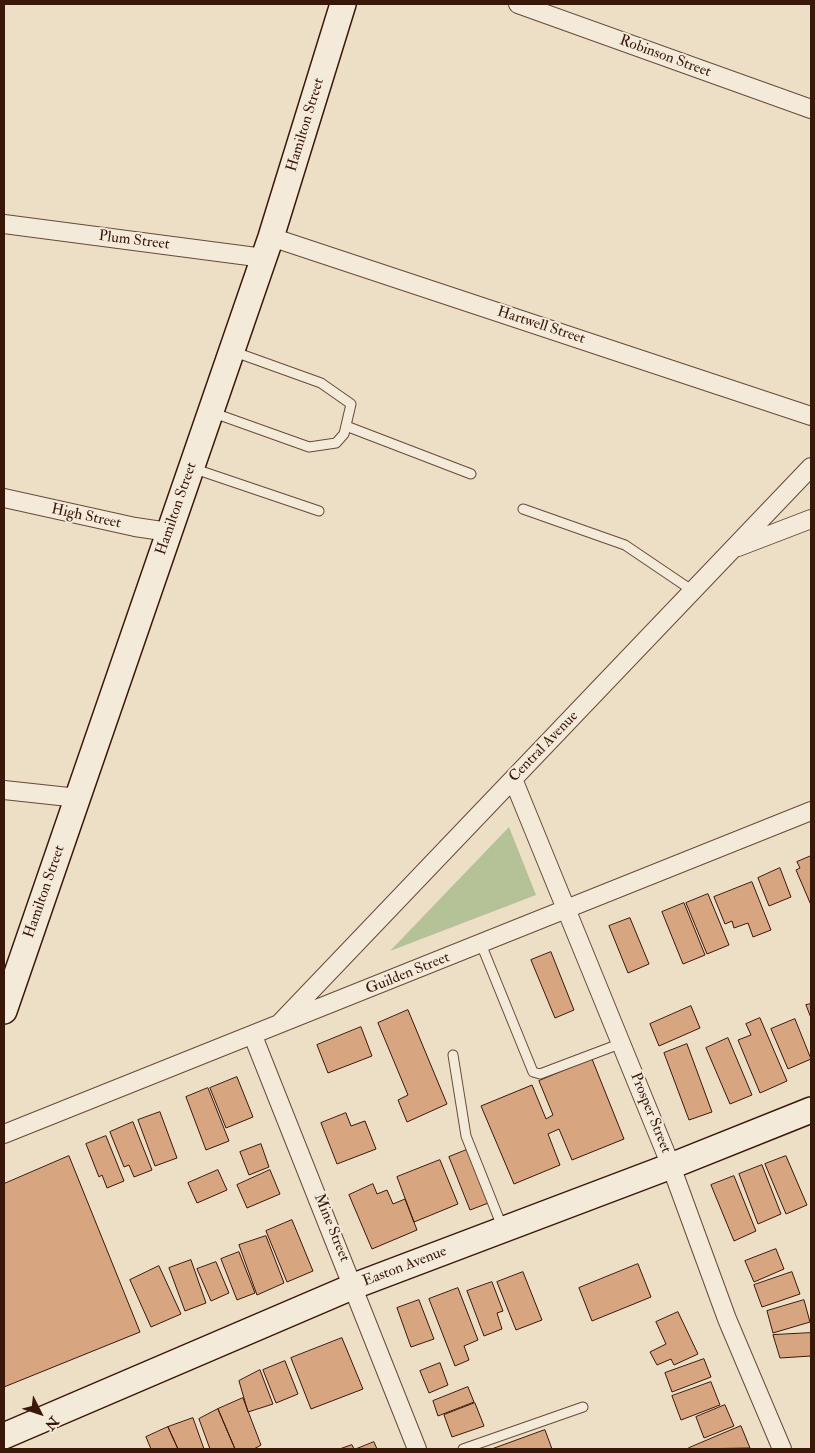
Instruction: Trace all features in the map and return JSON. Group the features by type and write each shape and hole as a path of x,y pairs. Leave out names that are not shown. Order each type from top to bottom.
{"street":[{"name":"Hamilton Street","path":"4,1011 267,248 343,4"},
{"name":"Robinson Street","path":"518,4 811,109"},
{"name":"Plum Street","path":"4,224 267,248"},
{"name":"Hartwell Street","path":"267,248 811,416"},
{"name":"Central Avenue","path":"277,1026 811,467"},
{"name":"High Street","path":"4,498 135,527 169,532"},
{"path":"733,549 811,519"},
{"name":"Prosper Street","path":"513,779 622,1043 671,1166 727,1319 782,1449"},
{"path":"4,790 78,798"},
{"name":"Guilden Street","path":"4,1134 253,1036 811,811"},
{"name":"Mine Street","path":"253,1036 354,1286 417,1449"},
{"name":"Easton Avenue","path":"4,1436 354,1286 671,1166 811,1110"}],"lane":[{"path":"211,412 309,447 336,443 344,434 350,404 321,384 232,351"},
{"path":"346,426 471,474"},
{"path":"192,468 319,512"},
{"path":"523,509 625,545 693,590"},
{"path":"481,944 533,1072 540,1074 622,1043"},
{"path":"453,1055 466,1136 503,1229"},
{"path":"462,1449 583,1407"}],"green space":[{"path":"509,827 536,895 390,951"}],"building":[{"path":"811,856 811,905 796,870 800,868 797,862"},
{"path":"780,868 791,897 769,906 758,878"},
{"path":"752,882 771,930 753,937 748,923 734,928 732,921 725,924 714,897"},
{"path":"708,894 729,945 707,954 686,903"},
{"path":"684,903 705,955 683,964 662,912"},
{"path":"630,918 649,964 628,973 609,926"},
{"path":"551,952 574,1010 555,1018 531,960"},
{"path":"811,1004 811,1018 806,1005"},
{"path":"691,1006 700,1028 659,1046 650,1024"},
{"path":"408,1010 447,1104 407,1122 398,1100 408,1095 378,1023"},
{"path":"760,1018 787,1081 760,1093 738,1040 751,1035 746,1024"},
{"path":"795,1019 811,1059 788,1069 771,1029"},
{"path":"361,1027 372,1056 328,1073 317,1045"},
{"path":"728,1038 752,1095 730,1104 706,1048"},
{"path":"687,1044 712,1112 689,1120 664,1053"},
{"path":"592,1059 624,1139 572,1160 559,1129 548,1134 560,1165 514,1184 481,1106 532,1085 546,1119 553,1115 539,1081"},
{"path":"237,1077 253,1117 226,1128 210,1088"},
{"path":"208,1088 229,1141 206,1150 186,1097"},
{"path":"160,1112 177,1158 155,1166 138,1120"},
{"path":"346,1113 351,1126 365,1121 376,1149 337,1164 321,1123"},
{"path":"133,1122 152,1170 134,1177 129,1165 124,1167 110,1132"},
{"path":"106,1136 124,1181 107,1188 102,1175 99,1177 86,1144"},
{"path":"261,1144 269,1167 249,1175 240,1152"},
{"path":"469,1149 491,1202 470,1210 449,1157"},
{"path":"69,1156 140,1332 4,1387 4,1184"},
{"path":"786,1156 807,1205 786,1214 765,1164"},
{"path":"440,1160 458,1204 414,1222 397,1177"},
{"path":"762,1165 781,1214 758,1224 739,1174"},
{"path":"218,1170 227,1190 197,1203 188,1183"},
{"path":"270,1170 280,1194 247,1208 237,1185"},
{"path":"734,1176 756,1231 734,1241 711,1185"},
{"path":"373,1184 377,1194 387,1190 393,1204 405,1199 417,1230 372,1249 349,1195"},
{"path":"292,1220 313,1271 287,1282 266,1231"},
{"path":"266,1236 284,1283 257,1295 239,1245"},
{"path":"776,1249 784,1269 754,1282 745,1261"},
{"path":"239,1252 255,1293 237,1300 221,1259"},
{"path":"191,1260 206,1303 185,1311 169,1268"},
{"path":"216,1262 229,1293 211,1301 197,1269"},
{"path":"638,1264 651,1297 592,1321 579,1288"},
{"path":"159,1266 181,1314 151,1327 130,1280"},
{"path":"523,1272 542,1320 516,1330 497,1282"},
{"path":"792,1272 800,1294 762,1307 754,1285"},
{"path":"492,1282 503,1311 497,1313 502,1329 484,1336 467,1291"},
{"path":"458,1288 478,1340 464,1346 469,1360 455,1366 429,1299"},
{"path":"419,1300 434,1339 411,1347 397,1308"},
{"path":"804,1300 810,1322 773,1333 767,1311"},
{"path":"678,1312 698,1354 674,1365 671,1359 657,1365 650,1352 666,1344 656,1322"},
{"path":"811,1333 811,1356 780,1358 773,1335"},
{"path":"342,1338 363,1389 311,1409 291,1358"},
{"path":"704,1359 711,1377 672,1392 665,1373"},
{"path":"285,1361 298,1394 276,1403 263,1370"},
{"path":"440,1363 448,1385 429,1393 420,1371"},
{"path":"260,1370 273,1404 248,1412 239,1381"},
{"path":"711,1382 720,1405 681,1420 672,1396"},
{"path":"468,1387 474,1402 438,1416 433,1401"},
{"path":"243,1398 261,1445 254,1449 235,1449 218,1409"},
{"path":"475,1403 484,1426 452,1437 444,1415"},
{"path":"725,1405 734,1426 704,1438 696,1417"},
{"path":"218,1409 235,1449 210,1449 199,1419"},
{"path":"193,1418 204,1449 178,1449 168,1427"},
{"path":"741,1426 750,1448 689,1448"},
{"path":"168,1427 178,1449 151,1449 146,1437"},
{"path":"545,1430 552,1449 492,1449"},
{"path":"374,1442 377,1449 356,1449"},
{"path":"352,1445 354,1449 340,1449"}]}
